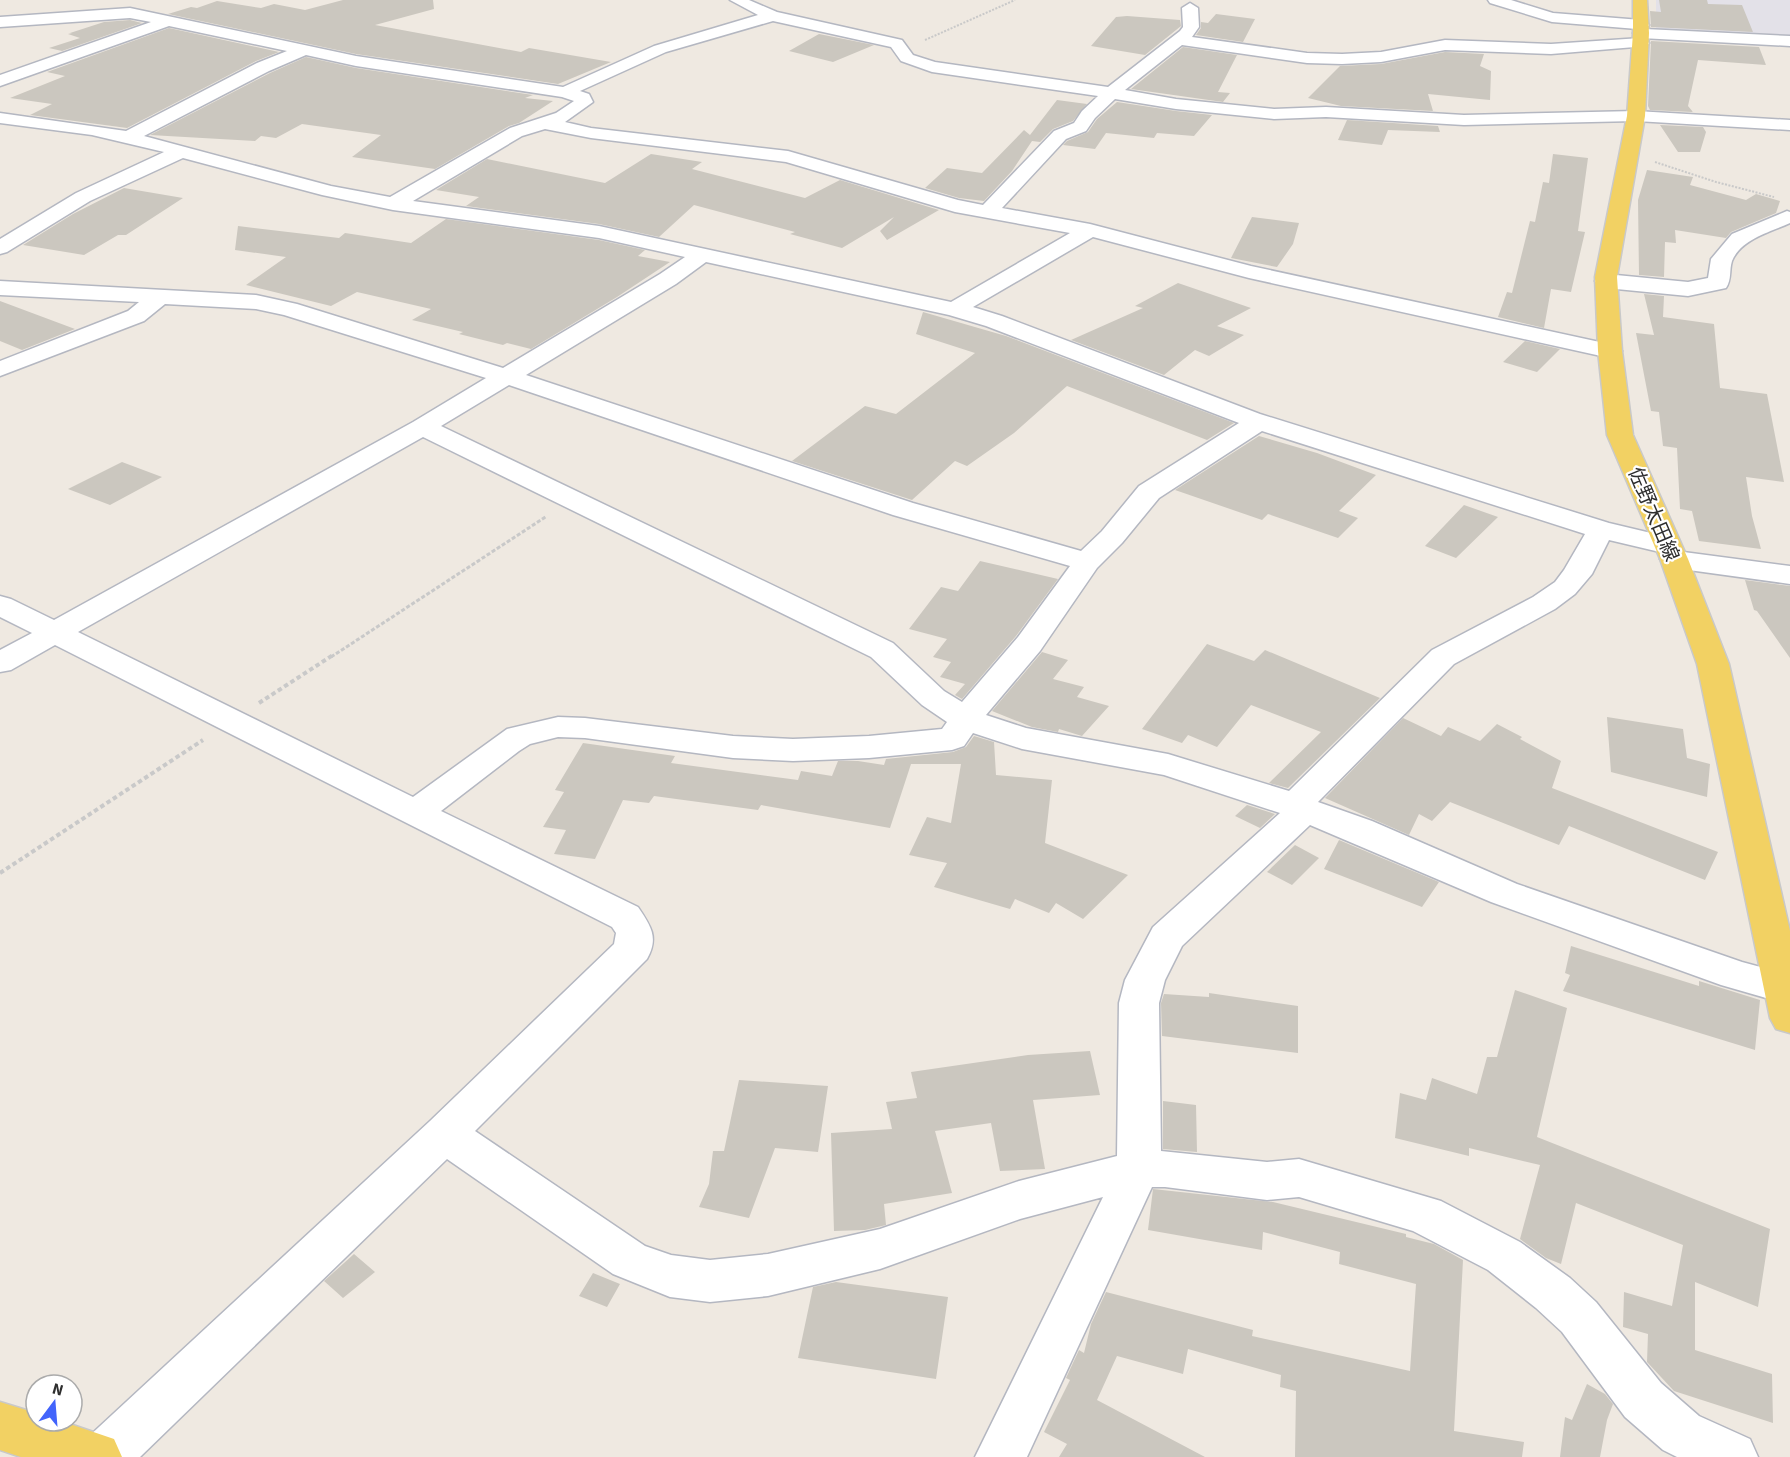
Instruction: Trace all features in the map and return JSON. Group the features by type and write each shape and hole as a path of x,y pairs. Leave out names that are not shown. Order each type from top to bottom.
{"main road":[{"name":"佐野太田線","path":"1641,25 1636,116 1606,281 1610,351 1620,435 1670,552 1713,664 1788,999"},
{"path":"0,1426 96,1457"}],"street":[{"path":"737,0 772,16 889,40 900,45 907,58 932,67 1176,104 1274,114 1326,112 1464,120 1636,116 1739,120 1790,125"},
{"path":"1495,0 1552,17 1790,41"},
{"path":"987,212 1060,135 1080,127 1088,115 1112,93 1179,40 1191,27 1190,8"},
{"path":"0,22 130,13 407,70 565,92 583,99 584,102 571,113 516,132 393,204"},
{"path":"565,92 670,46 772,16"},
{"path":"0,81 165,22"},
{"path":"1179,40 1307,58 1342,60 1381,57 1445,45 1551,49 1641,25"},
{"path":"128,137 263,67 304,50"},
{"path":"0,118 128,137 329,191 393,204 589,230 954,309 994,321 1259,422 1670,552 1790,575"},
{"path":"544,123 591,133 788,157 936,202 1090,230 1249,272 1563,343 1610,351"},
{"path":"0,248 83,197 182,151"},
{"path":"1606,281 1680,289 1718,283 1722,260 1739,238 1785,208"},
{"path":"954,309 1090,230"},
{"path":"0,663 508,377 668,279 701,255"},
{"path":"0,288 256,302 289,309 508,377 903,509 1087,562"},
{"path":"0,369 136,316 161,296"},
{"path":"415,813 507,743 541,730 558,727 585,728 733,747 830,749 952,739 1029,644 1087,562 1112,537 1149,492 1259,422"},
{"path":"422,427 882,650 933,698 967,720 1022,738 1168,765 1299,807 1504,893 1735,975 1788,999"},
{"path":"1001,1457 1139,1169 1139,1003 1145,980 1167,937 1295,821 1303,796 1443,657 1544,603 1565,588 1577,574 1601,530"},
{"path":"0,605 625,918 635,932 633,949 445,1134 104,1457"},
{"path":"445,1134 629,1260 670,1276 710,1281 768,1275 880,1250 1019,1200 1139,1169 1165,1168 1267,1182 1299,1178 1425,1215 1504,1257 1552,1293 1579,1317 1643,1400 1680,1433 1732,1457"}],"path":[{"path":"900,45 937,36 1015,0"},
{"path":"1628,156 1661,163 1785,208"},
{"path":"0,873 573,500"}],"shaded area":[{"path":"1656,0 1790,0 1790,39 1656,32"}],"building":[{"path":"343,0 433,0 434,9 375,25 521,52 529,48 611,62 558,84 356,54 168,14 217,1 261,8 274,4 305,10"},
{"path":"1659,0 1707,0 1708,4 1742,5 1753,32 1651,27 1650,11 1661,12"},
{"path":"1216,14 1255,19 1243,42 1196,35 1201,28 1201,22 1208,23"},
{"path":"1116,17 1180,20 1181,26 1145,55 1091,46"},
{"path":"130,20 142,23 62,51 49,48 80,38 68,34 72,33 70,33 104,22"},
{"path":"169,28 279,52 256,61 127,128 30,115 52,104 10,98 65,76 47,72"},
{"path":"819,34 874,45 833,62 789,51"},
{"path":"1651,41 1759,47 1766,65 1698,60 1688,106 1693,112 1650,110 1648,106"},
{"path":"1183,47 1237,55 1218,92 1230,93 1223,102 1131,89"},
{"path":"1445,52 1484,54 1480,66 1491,71 1490,100 1428,94 1433,111 1341,106 1308,98 1340,66 1381,64"},
{"path":"306,57 356,68 533,95 525,98 553,101 519,123 509,126 435,169 352,157 381,135 302,124 276,138 261,136 255,141 150,135"},
{"path":"1057,100 1087,104 1073,121 1053,129 1040,142 1032,141 1012,171 984,201 959,198 925,188 947,168 982,173 1024,130 1030,135"},
{"path":"1117,102 1212,115 1194,136 1157,133 1154,138 1106,133 1095,149 1063,145 1088,132 1097,119"},
{"path":"1347,120 1438,126 1440,132 1388,130 1382,145 1338,140"},
{"path":"1660,125 1703,127 1706,132 1700,152 1678,152"},
{"path":"651,154 702,162 692,169 805,198 840,180 939,210 887,240 880,231 894,217 842,248 790,234 795,232 694,205 659,237 599,224 466,206 479,197 436,190 487,159 605,183"},
{"path":"1553,154 1588,158 1578,231 1585,232 1571,292 1551,289 1544,328 1498,317 1507,292 1512,293 1530,221 1535,222 1543,182 1549,183"},
{"path":"1647,170 1693,177 1690,185 1746,200 1756,194 1780,201 1776,213 1731,232 1726,238 1675,230 1676,243 1665,242 1664,277 1639,275 1638,200"},
{"path":"124,188 183,198 126,235 118,235 84,255 23,245 73,214"},
{"path":"1252,217 1299,223 1293,244 1277,267 1231,258"},
{"path":"446,219 599,240 645,250 638,256 670,262 531,349 507,343 503,345 459,334 463,332 412,320 431,309 357,292 331,306 246,285 286,257 235,250 238,226 339,238 345,233 411,243"},
{"path":"1178,283 1251,308 1217,326 1244,335 1209,356 1195,350 1164,375 1071,340 1143,308 1135,306"},
{"path":"1644,294 1664,296 1663,317 1714,324 1720,388 1767,394 1784,482 1746,477 1752,516 1761,549 1699,541 1692,511 1680,509 1677,448 1663,446 1659,412 1651,411 1636,333 1654,335"},
{"path":"0,301 75,329 22,350 0,341"},
{"path":"923,312 1006,336 1234,423 1207,440 1067,386 1014,433 967,466 955,461 912,500 792,461 865,406 896,414 975,353 916,334"},
{"path":"1525,341 1560,349 1537,372 1503,362"},
{"path":"1259,436 1317,453 1376,475 1339,511 1358,518 1338,538 1268,514 1262,520 1175,490"},
{"path":"122,462 162,477 110,505 68,489"},
{"path":"1464,505 1498,517 1456,558 1425,546"},
{"path":"980,561 1058,579 1016,636 962,699 955,695 965,684 940,677 951,662 933,657 947,639 909,629 941,587 958,591"},
{"path":"1745,580 1790,586 1790,658 1754,610"},
{"path":"1207,644 1254,661 1265,650 1380,698 1288,788 1269,783 1321,732 1251,705 1217,747 1188,735 1182,743 1142,729"},
{"path":"1042,652 1068,660 1053,679 1084,687 1077,697 1109,706 1082,736 1059,729 1058,732 1032,727 992,711"},
{"path":"1607,717 1683,729 1687,758 1710,764 1707,797 1611,772"},
{"path":"1403,718 1441,736 1448,727 1480,741 1497,724 1522,737 1520,739 1561,761 1552,788 1718,852 1705,880 1569,826 1559,845 1450,802 1432,821 1419,814 1409,835 1325,798"},
{"path":"974,736 994,742 996,775 1052,780 1045,843 1128,875 1083,919 1056,903 1049,913 1015,899 1010,909 934,887 947,863 909,855 927,817 951,823 961,764 911,764 890,828 761,805 758,810 654,796 649,803 623,800 595,859 554,854 566,830 543,827 564,792 555,790 583,743 675,756 671,763 798,780 801,771 832,776 838,761 884,765 886,759 953,752 966,747"},
{"path":"1247,805 1275,814 1260,828 1235,816"},
{"path":"1339,840 1439,882 1422,907 1324,869"},
{"path":"1295,845 1319,858 1292,885 1267,872"},
{"path":"1571,946 1699,986 1699,981 1760,1000 1755,1050 1563,991 1570,975 1565,973"},
{"path":"1515,990 1567,1008 1537,1137 1770,1229 1758,1307 1695,1282 1695,1350 1772,1374 1773,1423 1674,1391 1647,1362 1648,1334 1623,1327 1624,1292 1672,1306 1683,1245 1576,1203 1561,1264 1546,1258 1520,1239 1540,1165 1469,1148 1469,1156 1395,1138 1400,1093 1426,1100 1432,1078 1477,1094 1487,1057 1497,1057"},
{"path":"1209,993 1298,1006 1298,1053 1162,1036 1161,1003 1164,994 1209,997"},
{"path":"1090,1051 1100,1095 1033,1100 1045,1169 1000,1171 991,1123 935,1131 952,1193 884,1204 886,1225 865,1230 834,1231 831,1133 892,1129 886,1102 917,1098 911,1072 1028,1055"},
{"path":"739,1080 828,1086 818,1152 775,1148 749,1218 699,1207 709,1184 713,1151 724,1151"},
{"path":"1163,1101 1196,1105 1197,1152 1163,1149"},
{"path":"1153,1189 1273,1202 1406,1234 1406,1237 1434,1244 1463,1260 1454,1431 1524,1442 1522,1457 1295,1457 1296,1391 1280,1387 1281,1375 1188,1349 1183,1374 1117,1356 1097,1400 1205,1457 1059,1457 1067,1444 1044,1432 1070,1380 1066,1378 1079,1350 1084,1353 1091,1324 1106,1292 1253,1330 1252,1336 1410,1371 1416,1284 1339,1264 1340,1252 1263,1232 1262,1250 1148,1230"},
{"path":"354,1254 375,1272 343,1298 324,1281"},
{"path":"593,1273 620,1284 607,1307 579,1296"},
{"path":"836,1282 948,1297 936,1379 798,1358 813,1287"},
{"path":"1587,1384 1605,1394 1613,1404 1607,1420 1600,1457 1560,1457 1565,1417 1572,1420"}]}
